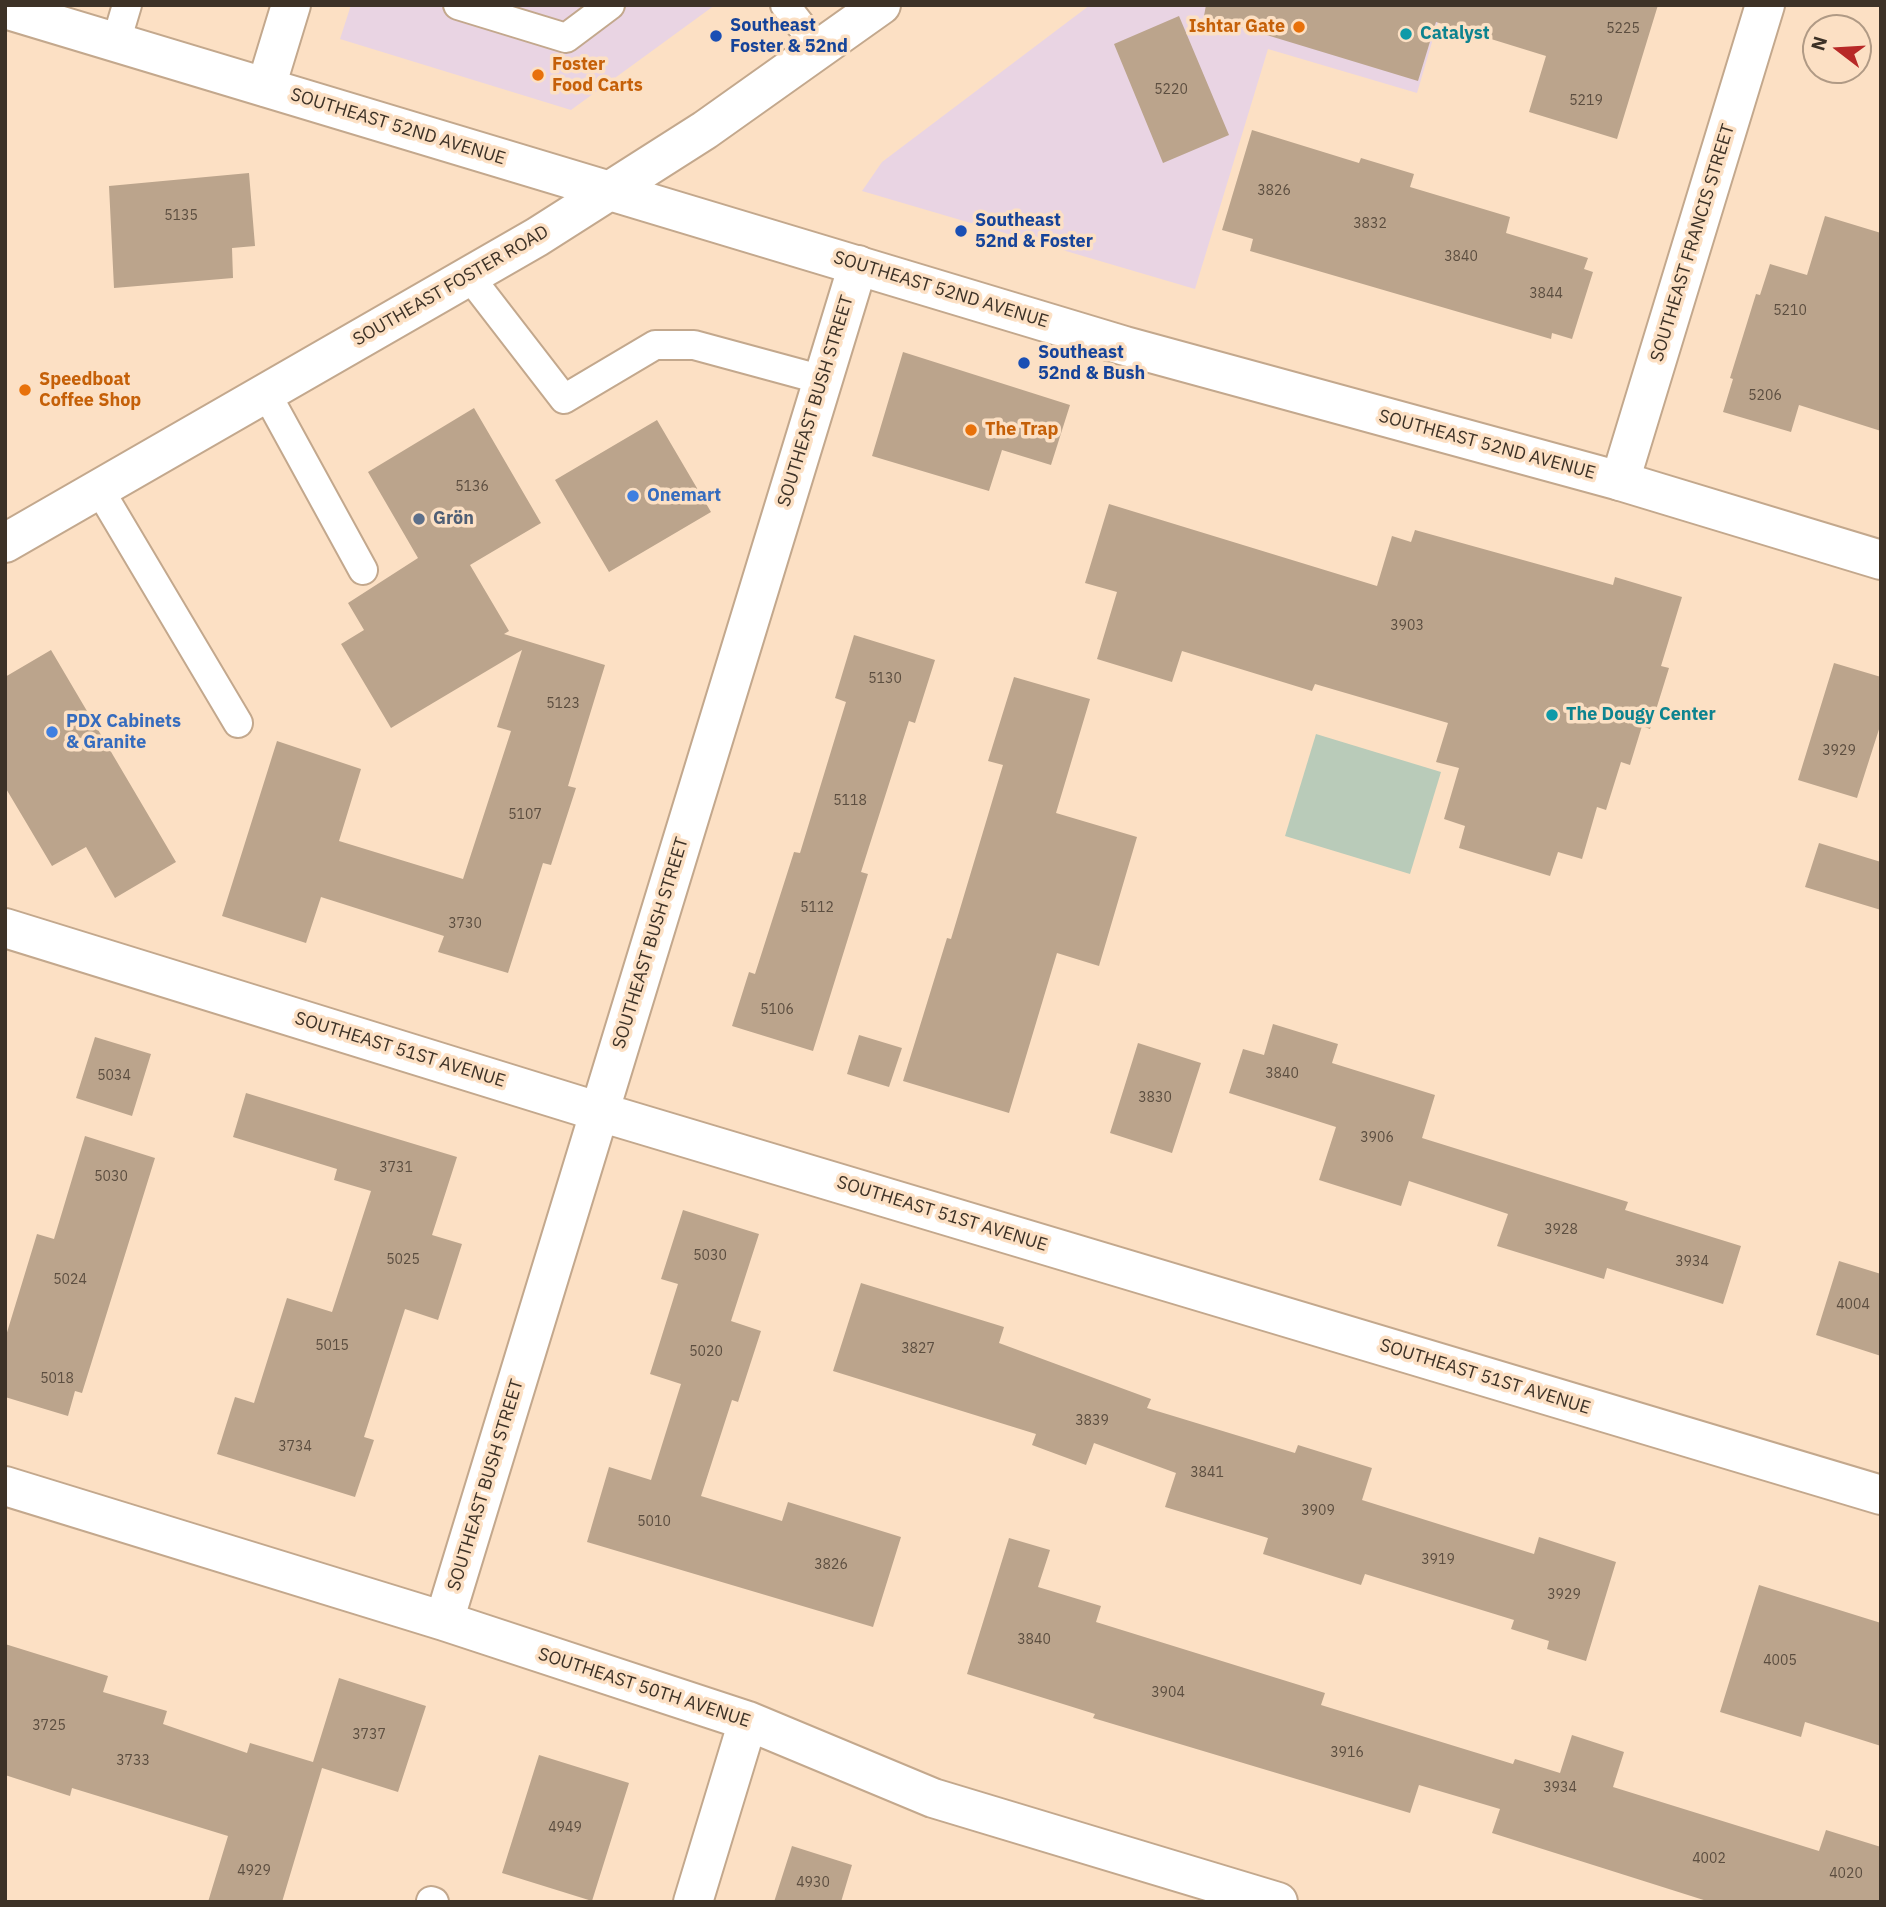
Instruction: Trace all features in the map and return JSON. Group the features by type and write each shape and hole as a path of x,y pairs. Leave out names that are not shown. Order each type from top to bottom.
{"street":[{"path":"266,87 291,5"},
{"name":"SOUTHEAST FOSTER ROAD","path":"5,542 469,276 610,190 705,130 881,5"},
{"name":"SOUTHEAST FRANCIS STREET","path":"1620,481 1765,5"},
{"name":"SOUTHEAST 52ND AVENUE","path":"5,9 1125,346 1620,481 1881,560"},
{"name":"SOUTHEAST BUSH STREET","path":"444,1621 858,265"},
{"name":"SOUTHEAST 51ST AVENUE","path":"5,928 600,1112 1881,1496"},
{"name":"SOUTHEAST 50TH AVENUE","path":"5,1486 444,1621 748,1721 933,1798 1278,1902"},
{"path":"693,1902 748,1721"}],"lane":[{"path":"116,42 127,5"},
{"path":"458,5 566,38 610,5"},
{"path":"785,5 819,49"},
{"path":"469,276 564,399 654,345 694,345 823,380"},
{"path":"266,393 363,569"},
{"path":"99,489 238,723"}],"shaded area":[{"name":"Foster Food Carts","path":"351,5 715,5 571,110 340,39"},
{"path":"1090,5 1443,5 1417,93 1268,49 1195,289 862,191 882,162"}],"green space":[{"path":"1316,734 1441,772 1410,874 1285,836"}],"building":[{"path":"1206,5 1658,5 1617,139 1529,112 1546,56 1436,22 1418,81 1204,16"},
{"path":"1179,16 1229,135 1163,163 1114,44"},
{"path":"1252,130 1359,163 1361,158 1414,174 1410,187 1510,217 1506,233 1588,258 1584,269 1593,272 1572,339 1552,333 1551,339 1250,251 1253,239 1222,230"},
{"path":"249,173 255,246 232,248 233,278 114,288 109,186"},
{"path":"1825,216 1881,233 1881,431 1799,405 1791,432 1723,412 1733,379 1730,378 1756,294 1760,295 1770,264 1807,275"},
{"name":"The Trap","path":"903,352 1070,405 1051,465 1002,450 989,491 872,456"},
{"path":"474,408 541,523 470,565 509,631 504,634 605,665 568,786 576,788 551,865 543,863 508,973 438,952 444,936 321,897 306,943 222,916 277,741 361,769 339,841 463,879 511,731 497,727 522,650 391,728 341,644 364,630 348,603 418,558 368,472"},
{"name":"Onemart","path":"657,420 711,512 609,572 555,480"},
{"path":"1109,504 1377,586 1392,536 1411,542 1415,530 1613,585 1615,577 1682,597 1661,666 1669,668 1650,729 1642,726 1630,765 1621,762 1606,810 1597,807 1582,859 1558,852 1550,876 1459,848 1465,826 1444,819 1459,768 1436,762 1448,723 1315,684 1312,691 1182,651 1172,682 1097,659 1117,592 1085,583"},
{"path":"854,635 935,660 915,723 909,721 861,872 868,874 813,1051 732,1026 749,972 755,974 794,852 800,853 846,702 835,698"},
{"name":"PDX Cabinets & Granite","path":"51,650 176,862 115,898 86,847 52,866 5,787 5,677"},
{"path":"1834,663 1881,677 1881,723 1857,798 1798,780"},
{"path":"1014,677 1090,699 1056,813 1137,837 1099,966 1057,953 1009,1113 903,1081 947,938 951,939 1003,765 988,761"},
{"path":"1819,843 1881,862 1881,910 1805,887"},
{"path":"1273,1024 1338,1044 1332,1063 1435,1095 1422,1138 1628,1202 1625,1210 1741,1246 1723,1304 1607,1268 1604,1279 1497,1246 1508,1214 1409,1181 1401,1206 1319,1180 1336,1127 1229,1093 1243,1049 1264,1055"},
{"path":"859,1035 902,1048 889,1087 847,1074"},
{"path":"95,1037 151,1054 132,1116 76,1098"},
{"path":"1138,1043 1201,1063 1172,1153 1110,1133"},
{"path":"246,1093 457,1157 432,1235 462,1244 438,1320 405,1309 364,1437 374,1440 355,1497 217,1454 235,1397 254,1403 287,1298 332,1312 371,1191 334,1180 337,1169 233,1137"},
{"path":"85,1136 155,1158 82,1393 75,1391 68,1416 5,1397 5,1339 37,1234 54,1239"},
{"path":"683,1210 759,1234 731,1321 761,1331 738,1402 732,1400 701,1496 782,1521 788,1502 901,1537 873,1627 587,1542 609,1467 651,1480 681,1384 650,1374 678,1284 661,1279"},
{"path":"1839,1261 1881,1274 1881,1356 1816,1335"},
{"path":"861,1283 1004,1327 999,1343 1151,1399 1147,1408 1295,1453 1298,1445 1372,1468 1362,1500 1534,1554 1539,1537 1616,1562 1586,1661 1547,1649 1549,1641 1511,1629 1514,1620 1365,1574 1361,1585 1263,1554 1268,1538 1165,1507 1176,1473 1094,1443 1086,1465 1032,1445 1036,1434 833,1371"},
{"path":"1009,1538 1050,1550 1038,1587 1101,1606 1096,1622 1325,1693 1321,1705 1513,1764 1515,1759 1560,1773 1572,1735 1624,1752 1613,1787 1819,1851 1826,1830 1881,1847 1881,1902 1710,1902 1492,1833 1500,1809 1419,1785 1410,1813 1093,1718 1095,1714 967,1674"},
{"path":"1759,1585 1881,1623 1881,1746 1805,1722 1801,1737 1720,1712"},
{"path":"5,1644 108,1676 103,1692 167,1711 163,1724 247,1753 250,1743 313,1762 339,1678 426,1706 398,1792 322,1768 282,1902 208,1902 228,1836 72,1788 70,1796 5,1775"},
{"path":"539,1755 629,1783 592,1901 502,1873"},
{"path":"792,1846 852,1865 841,1902 774,1902"}],"place":[{"name":"Ishtar Gate","path":"1299,27"},
{"name":"Catalyst","path":"1406,34"},
{"name":"Southeast Foster & 52nd","path":"716,36"},
{"name":"Foster Food Carts","path":"538,75"},
{"name":"Southeast 52nd & Foster","path":"961,231"},
{"name":"Southeast 52nd & Bush","path":"1024,363"},
{"name":"Speedboat Coffee Shop","path":"25,390"},
{"name":"The Trap","path":"971,430"},
{"name":"Onemart","path":"633,496"},
{"name":"Grön","path":"419,519"},
{"name":"The Dougy Center","path":"1552,715"},
{"name":"PDX Cabinets & Granite","path":"52,732"}]}
